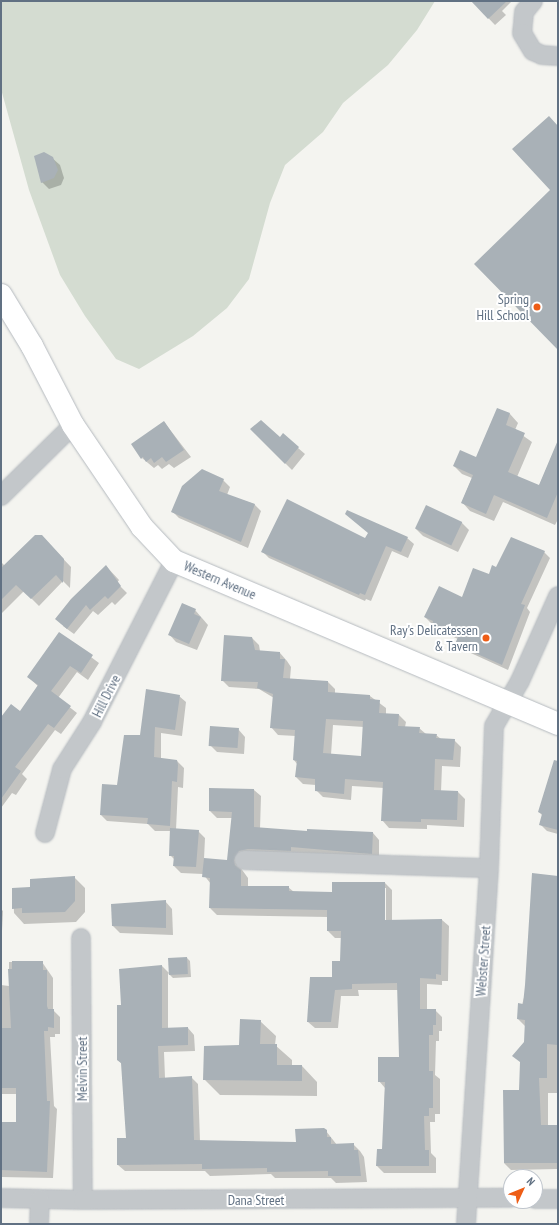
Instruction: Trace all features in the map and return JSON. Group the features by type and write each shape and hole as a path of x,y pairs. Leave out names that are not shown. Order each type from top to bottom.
{"street":[{"path":"533,1 524,12 521,22 522,33 533,51 542,55 558,56"},
{"name":"Western Avenue","path":"1,295 32,346 73,425 142,526 174,561 341,634 509,702 558,724"},
{"path":"1,496 73,425"},
{"name":"Hill Drive","path":"45,833 62,769 92,722 174,561"},
{"name":"Webster Street","path":"466,1224 489,868 494,726 509,702 558,596"},
{"path":"244,860 489,868"},
{"name":"Melvin Street","path":"81,938 83,1200"},
{"name":"Dana Street","path":"1,1198 83,1200 468,1200 503,1198"},
{"path":"40,1199 40,1224"},
{"path":"543,1199 558,1199"}],"shaded area":[{"path":"1,1 435,1 417,30 388,65 343,103 323,132 285,165 270,203 249,279 227,308 193,336 139,369 116,359 85,316 60,275 29,190 1,89"}],"building":[{"path":"471,1 507,1 488,19"},
{"name":"Spring Hill School","path":"549,116 558,126 558,350 474,264 550,190 512,149"},
{"path":"44,152 53,157 58,170 54,178 41,183 34,156"},
{"path":"497,408 510,413 506,425 525,433 508,472 539,485 558,440 558,492 547,518 494,495 486,514 461,503 473,475 453,466 460,450 476,457"},
{"path":"261,420 280,437 283,433 299,447 285,464 250,429"},
{"path":"164,421 184,450 166,462 162,457 154,463 151,458 146,462 143,457 141,459 131,444"},
{"path":"202,469 224,479 219,491 255,504 241,542 171,512 182,486"},
{"path":"287,499 365,538 368,533 345,514 347,510 408,537 401,552 386,546 365,595 360,593 359,595 261,552"},
{"path":"426,505 462,522 451,545 415,529"},
{"path":"35,535 42,535 64,559 63,583 56,575 31,599 16,585 1,600 1,568"},
{"path":"511,537 545,551 521,604 525,605 502,665 455,644 458,637 432,625 433,621 424,617 439,586 462,597 473,568 489,574 492,565 496,567"},
{"path":"106,565 121,586 108,599 105,596 90,610 86,605 67,629 55,619 71,599"},
{"path":"182,603 196,609 194,614 201,617 189,644 168,635"},
{"path":"59,632 93,655 81,673 70,666 51,691 71,706 54,728 48,724 15,767 21,771 1,799 1,717 11,704 20,711 38,685 27,677"},
{"path":"224,635 252,637 255,650 280,652 280,659 285,659 283,678 328,681 328,692 370,695 370,699 380,700 379,713 399,714 398,726 420,727 419,733 437,734 436,738 455,739 453,760 435,759 434,790 458,791 457,820 421,819 421,822 381,821 383,782 345,779 344,794 315,791 315,779 295,777 297,761 293,760 295,730 270,728 273,694 257,688 258,682 221,681","holes":["326,719 363,721 361,756 323,753"]},
{"path":"146,689 180,695 175,730 155,727 154,757 177,760 178,765 177,782 172,781 170,826 147,824 148,818 100,815 102,784 117,785 124,735 140,735"},
{"path":"210,726 239,728 238,748 209,746"},
{"path":"554,760 558,761 558,830 539,825 542,814 538,812"},
{"path":"209,788 254,789 254,827 307,831 307,829 373,832 372,854 291,847 291,851 248,849 239,851 234,860 235,865 241,870 241,886 289,886 289,891 332,892 332,882 385,882 385,920 442,919 441,975 436,974 436,979 420,978 420,1009 436,1009 436,1025 433,1025 433,1035 429,1035 429,1071 433,1071 433,1108 429,1108 429,1116 424,1116 425,1150 429,1150 429,1166 376,1166 377,1149 382,1149 385,1082 378,1082 378,1057 399,1057 397,983 352,984 352,989 335,990 331,1022 307,1022 310,977 332,977 332,961 340,961 341,931 327,931 327,910 209,908 210,878 202,877 204,858 227,860 232,812 209,811"},
{"path":"170,828 199,830 196,867 173,866 174,856 169,856"},
{"path":"532,873 558,876 558,1045 547,1044 547,1078 539,1078 541,1125 558,1125 558,1163 504,1163 503,1090 519,1090 520,1062 512,1056 524,1042 525,1020 517,1019 518,1003 523,1004 525,985"},
{"path":"75,876 75,901 65,912 22,913 22,908 12,909 12,888 30,887 30,879"},
{"path":"166,900 166,928 112,926 111,904"},
{"path":"187,957 188,974 169,975 168,958"},
{"path":"12,961 43,961 43,970 47,970 47,1006 48,1009 54,1009 54,1028 48,1027 48,1031 44,1031 47,1101 50,1101 47,1172 1,1170 1,1122 16,1122 16,1088 1,1088 1,1028 11,1028 8,969 12,969"},
{"path":"162,965 162,1028 188,1027 188,1045 158,1046 159,1078 192,1076 194,1140 296,1142 295,1129 324,1128 327,1130 327,1137 331,1137 331,1144 354,1143 354,1150 358,1150 361,1176 328,1176 328,1171 267,1172 267,1168 202,1169 202,1164 117,1165 117,1138 126,1138 121,1063 117,1060 117,1005 121,1005 119,969"},
{"path":"240,1019 261,1020 260,1044 277,1044 277,1065 302,1065 302,1081 203,1080 204,1046 239,1045"}],"place":[{"name":"Spring Hill School","path":"537,307"},
{"name":"Ray's Delicatessen & Tavern","path":"486,638"}]}
